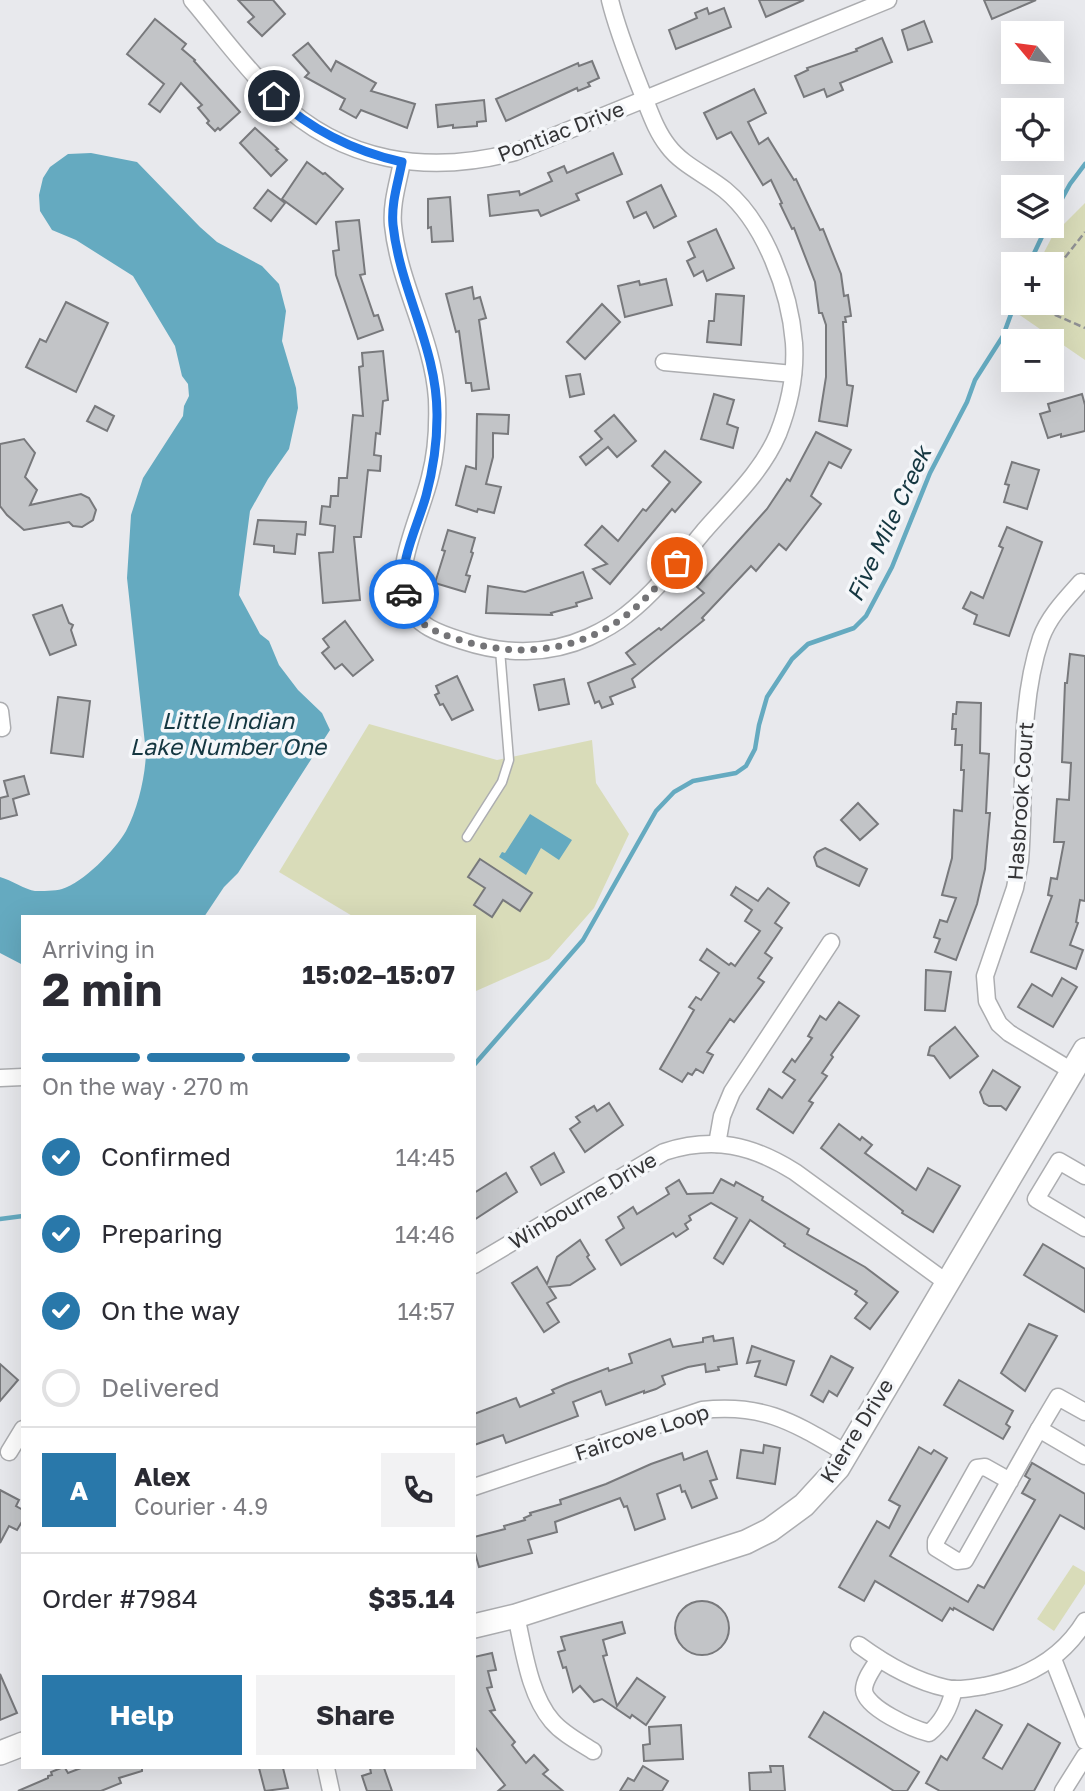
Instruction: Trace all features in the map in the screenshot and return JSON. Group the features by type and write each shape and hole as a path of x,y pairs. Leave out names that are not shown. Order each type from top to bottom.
{"street":[{"name":"Pontiac Drive","path":"192,0 274,96 294,114 327,135 358,150 402,162 434,164 485,160 516,152 645,100 857,6 888,0"},
{"path":"402,162 393,203 393,223 401,262 435,375 438,415 436,449 426,496 408,550 403,576 404,591 411,612 425,626 468,643 500,650 545,650 587,638 618,621 639,604 758,469 778,433 788,403 794,355 791,319 770,256 757,227 727,192 670,150 659,132 626,53 610,0"},
{"path":"664,362 793,374"},
{"name":"Hasbrook Court","path":"1072,1072 999,1024 988,1001 985,976 1015,888 1020,861 1027,714 1033,673 1042,637 1055,613 1081,582"},
{"path":"0,711 2,727"},
{"path":"718,1144 722,1116 732,1092 831,942"},
{"name":"Kierre Drive","path":"476,1626 516,1616 746,1542 770,1530 820,1490 846,1453 1085,1050"},
{"path":"0,1078 21,1077"},
{"name":"Winbourne Drive","path":"476,1264 655,1156 678,1148 718,1144 747,1148 775,1159 946,1282"},
{"path":"1085,1176 1059,1161 1036,1199 1085,1228"},
{"path":"1010,1481 985,1467 977,1468 936,1541 936,1548 957,1561 965,1560 1058,1397 1085,1412"},
{"name":"Faircove Loop","path":"476,1486 690,1414 724,1408 754,1410 778,1416 846,1453"},
{"path":"1039,1429 1085,1456"},
{"path":"11,1453 21,1433"},
{"path":"516,1616 534,1686 546,1713 555,1724 593,1751"},
{"path":"859,1645 915,1678 954,1689 1002,1683 1030,1672 1053,1659 1085,1621"},
{"path":"879,1659 864,1686 864,1695 870,1703 916,1730 929,1733 939,1725 951,1703 954,1689"},
{"path":"1053,1659 1085,1741"},
{"path":"0,1753 21,1745"},
{"path":"1063,1791 1085,1756"},
{"path":"326,1769 331,1791"}],"lane":[{"path":"467,837 502,782 509,760 500,650"}],"path":[{"path":"1064,259 1085,232"},
{"path":"1055,315 1085,328"}],"green space":[{"path":"1085,203 1085,360 1064,346 1064,329 1040,329 1020,315 1064,315 1064,252 1044,252 1051,238 1064,238 1064,224"},
{"path":"369,724 497,760 592,740 596,783 629,834 594,908 549,959 476,991 476,915 351,915 279,872"},
{"path":"1073,1565 1085,1572 1085,1584 1054,1631 1037,1619"}],"water":[{"name":"Little Indian Lake Number One","path":"91,153 137,162 217,242 262,266 279,284 286,311 282,341 296,388 298,408 289,449 250,511 239,595 260,634 269,641 279,665 298,690 322,713 330,730 238,873 224,887 205,915 21,915 21,964 0,953 0,877 35,891 59,890 70,886 89,873 114,847 126,831 137,803 146,753 127,578 131,515 143,478 183,416 189,396 188,384 182,376 175,346 133,276 76,240 52,230 40,211 39,195 43,178 50,167 68,154"},
{"path":"530,814 572,840 559,860 541,848 526,875 499,857 502,852 505,853"}],"building":[{"path":"238,0 273,0 285,14 262,36 248,22 254,17"},
{"path":"759,0 804,0 766,17"},
{"path":"984,0 1036,0 992,19"},
{"path":"707,8 709,14 724,8 731,27 676,49 669,30 697,18 695,13"},
{"path":"155,19 186,44 182,49 195,60 240,112 220,130 218,128 215,131 207,123 209,121 198,108 202,105 181,83 160,112 149,104 164,84 127,54"},
{"path":"924,21 932,42 908,50 902,30"},
{"path":"882,38 892,62 840,83 843,90 827,97 824,89 804,97 795,76 808,70 807,68 857,51 856,49"},
{"path":"308,43 331,71 336,61 376,83 371,91 415,104 407,128 361,110 356,118 340,109 345,99 305,77 309,73 293,55"},
{"path":"592,61 599,78 588,83 590,86 578,91 577,88 506,121 496,99 578,63 579,66"},
{"path":"754,89 766,113 748,122 759,144 768,138 794,180 796,179 820,230 823,229 841,274 844,296 848,295 851,316 845,317 846,322 843,322 847,385 853,386 847,426 819,421 826,377 826,325 822,313 819,313 815,282 794,228 792,229 780,204 782,203 771,180 763,185 731,132 717,139 704,113"},
{"path":"484,100 486,121 477,122 477,126 438,127 436,105"},
{"path":"255,128 287,160 271,176 240,143"},
{"path":"613,153 622,174 576,194 579,200 541,216 538,210 490,216 488,195 519,191 520,195 552,181 548,173 564,166 567,173"},
{"path":"307,162 343,189 316,224 282,199"},
{"path":"661,185 676,216 654,228 646,212 634,218 627,202"},
{"path":"268,190 285,203 271,221 254,208"},
{"path":"450,197 453,241 432,242 431,227 428,228 428,199"},
{"path":"359,220 365,274 360,275 374,316 378,315 383,330 358,339 336,275 333,251 339,250 336,222"},
{"path":"716,229 734,268 707,281 703,271 694,276 687,261 695,257 688,242"},
{"path":"666,279 672,305 625,317 618,286 639,281 640,285"},
{"path":"472,287 474,299 480,297 486,318 479,320 489,389 472,391 471,383 466,383 459,331 456,332 446,294"},
{"path":"716,294 744,296 741,345 707,342 709,321 714,321"},
{"path":"66,302 108,323 76,392 26,367 40,339 46,342"},
{"path":"602,304 620,322 585,359 567,342"},
{"path":"383,351 388,400 383,401 380,434 376,433 374,455 381,456 380,471 368,470 361,537 354,537 360,600 323,603 319,553 333,552 335,526 320,524 322,506 330,507 331,496 338,496 339,478 347,478 353,415 363,416 359,367 363,366 362,353"},
{"path":"580,374 584,394 570,397 566,376"},
{"path":"714,394 734,400 727,424 738,428 733,448 701,439"},
{"path":"1082,394 1085,405 1085,431 1048,438 1040,414 1050,411 1048,404"},
{"path":"95,406 114,416 107,431 87,421"},
{"path":"477,414 509,415 508,434 493,433 493,457 486,484 501,487 494,513 478,509 477,512 456,505 466,466 476,469"},
{"path":"614,415 636,441 617,457 608,447 586,465 580,457 602,439 595,431"},
{"path":"816,432 851,450 841,468 829,462 811,496 821,504 786,550 779,544 756,571 751,566 702,618 704,620 632,679 635,687 610,697 613,704 602,708 599,701 595,703 588,683 635,664 626,653 659,628 661,630 704,593 697,587 767,509 787,479 790,481"},
{"path":"24,439 35,453 25,477 37,490 30,505 81,494 89,498 96,510 93,520 82,527 73,526 69,522 24,530 7,515 0,506 0,444"},
{"path":"665,451 701,482 675,512 672,509 610,584 593,569 607,564 585,545 602,526 618,541 643,509 646,511 670,482 652,466"},
{"path":"1012,462 1039,470 1027,509 1004,502 1009,485 1005,484"},
{"path":"258,520 306,522 305,535 297,534 295,554 274,552 274,546 254,544"},
{"path":"1007,527 1042,542 1009,636 974,624 977,615 963,608 971,592 983,598 1003,548 999,546"},
{"path":"448,530 475,538 466,575 470,576 465,592 435,583"},
{"path":"583,572 592,598 576,603 577,606 551,613 552,615 486,613 488,586 525,592"},
{"path":"62,605 69,623 73,625 71,630 76,645 50,655 33,615"},
{"path":"345,621 373,660 353,676 342,664 335,669 322,653 329,647 323,639"},
{"path":"1070,654 1085,656 1085,901 1080,900 1078,923 1070,945 1083,950 1076,969 1031,952 1052,896 1048,895 1051,878 1057,879 1064,842 1054,842 1057,799 1069,800 1071,763 1062,762 1065,683"},
{"path":"457,676 473,710 452,720 435,695 439,693 436,686"},
{"path":"564,679 569,704 539,710 534,685"},
{"path":"58,697 90,701 83,757 51,753"},
{"path":"957,702 981,703 980,753 989,754 986,813 990,813 985,869 977,904 956,960 935,952 940,939 934,937 940,920 947,922 956,898 942,895 952,858 954,810 962,811 962,745 955,745 956,729 952,729"},
{"path":"24,776 29,794 13,799 17,815 0,819 0,798 8,796 4,781"},
{"path":"858,803 878,824 860,840 841,820"},
{"path":"825,848 867,869 859,886 817,866 814,857"},
{"path":"480,859 532,893 520,911 503,900 492,917 474,905 485,888 468,877"},
{"path":"736,887 758,901 768,888 789,903 775,923 782,928 765,953 772,958 758,978 764,982 734,1022 730,1019 707,1052 713,1055 703,1073 696,1069 692,1075 688,1073 682,1082 660,1069 694,1010 689,1007 696,997 701,1000 719,973 700,960 707,949 729,965 731,963 735,966 760,931 745,921 752,910 731,895"},
{"path":"926,970 951,972 945,1011 925,1010"},
{"path":"1062,978 1077,987 1053,1027 1018,1007 1032,984 1052,996"},
{"path":"839,1002 859,1016 831,1055 833,1057 822,1073 827,1076 809,1101 813,1103 793,1133 757,1109 769,1089 782,1098 795,1080 783,1072 792,1059 795,1062 812,1038 808,1036 820,1016 826,1020"},
{"path":"955,1027 978,1056 950,1078 934,1056 928,1055 930,1047"},
{"path":"993,1070 1020,1087 1006,1110 1001,1106 984,1103 980,1092"},
{"path":"609,1103 623,1125 585,1152 570,1129 580,1122 576,1117 594,1106 597,1111"},
{"path":"839,1124 860,1140 862,1137 872,1145 865,1153 916,1190 928,1168 960,1186 933,1232 902,1213 903,1211 821,1148"},
{"path":"554,1153 564,1172 541,1185 531,1167"},
{"path":"506,1173 517,1192 476,1219 476,1192"},
{"path":"721,1179 734,1186 736,1182 763,1197 762,1200 809,1229 807,1234 865,1267 898,1292 870,1329 855,1318 867,1303 855,1294 857,1291 784,1246 785,1244 750,1220 723,1264 714,1258 737,1218 711,1203 689,1216 691,1220 685,1224 688,1229 676,1237 673,1233 621,1265 606,1240 624,1228 618,1217 633,1207 637,1214 669,1194 666,1188 679,1180 687,1194 713,1193"},
{"path":"580,1240 595,1269 570,1285 549,1287 556,1298 547,1303 559,1322 544,1332 512,1283 537,1267 547,1284 557,1257"},
{"path":"1043,1244 1085,1269 1085,1312 1024,1275"},
{"path":"1029,1324 1057,1336 1025,1391 1001,1373"},
{"path":"713,1336 714,1341 733,1338 737,1364 706,1372 705,1364 688,1367 662,1376 665,1384 656,1389 606,1405 601,1391 573,1402 578,1416 506,1443 503,1435 476,1444 476,1413 516,1398 520,1407 554,1393 552,1390 566,1384 608,1368 609,1371 632,1363 629,1354 670,1339 673,1347 703,1342 703,1338"},
{"path":"752,1346 794,1361 786,1385 755,1376 760,1361 747,1363"},
{"path":"831,1356 853,1368 837,1396 829,1391 823,1402 811,1395"},
{"path":"0,1364 18,1380 0,1401"},
{"path":"959,1380 1013,1411 1006,1424 1010,1427 1003,1439 944,1405"},
{"path":"764,1445 780,1448 775,1484 737,1478 741,1450 763,1453"},
{"path":"919,1447 931,1454 934,1450 947,1458 890,1556 968,1602 978,1585 984,1588 1035,1500 1022,1493 1030,1479 1025,1476 1032,1463 1085,1494 1085,1529 1060,1515 993,1630 954,1608 950,1608 942,1621 875,1581 864,1601 839,1587 877,1521 889,1528 900,1506 889,1500"},
{"path":"707,1451 717,1479 710,1481 717,1498 692,1508 680,1485 657,1494 665,1519 635,1530 627,1506 624,1507 620,1498 555,1522 557,1532 528,1540 532,1553 479,1567 476,1536 505,1529 504,1526 525,1520 530,1513 561,1504 560,1500 651,1464 682,1453 684,1460"},
{"path":"0,1490 19,1500 16,1506 21,1509 21,1523 17,1530 9,1526 0,1543"},
{"path":"702,1601 721,1609 729,1628 721,1647 702,1655 683,1647 675,1628 683,1609"},
{"path":"622,1622 625,1633 603,1640 607,1655 603,1656 617,1706 637,1678 665,1697 646,1725 632,1715 630,1718 602,1699 594,1702 580,1686 573,1692 566,1667 563,1668 558,1652 565,1650 561,1637"},
{"path":"492,1653 496,1670 488,1671 492,1687 487,1688 495,1710 490,1711 515,1742 512,1745 526,1763 534,1755 548,1770 543,1774 563,1791 498,1791 505,1785 476,1749 476,1657"},
{"path":"0,1674 17,1713 0,1720"},
{"path":"976,1710 1002,1725 983,1758 1002,1769 1028,1724 1060,1743 1034,1791 940,1791 926,1783 941,1756 947,1760"},
{"path":"824,1712 919,1772 907,1791 894,1791 809,1737"},
{"path":"681,1725 683,1759 644,1761 643,1745 650,1744 649,1727"},
{"path":"643,1766 668,1781 662,1791 620,1791 628,1778 634,1781"},
{"path":"770,1766 783,1766 785,1791 750,1791 749,1773 771,1772"},
{"path":"58,1769 66,1769 68,1773 78,1769 142,1769 119,1778 121,1783 101,1791 18,1791 48,1778 52,1775 51,1772"},
{"path":"259,1769 283,1769 288,1788 265,1791"},
{"path":"370,1769 384,1769 392,1791 367,1791 362,1776 371,1773"}],"waterway":[{"name":"Five Mile Creek","path":"1064,195 1085,164"},
{"name":"Five Mile Creek","path":"1035,252 1041,238"},
{"name":"Five Mile Creek","path":"476,1063 583,940 656,811 674,792 693,781 736,773 746,766 755,749 767,697 792,659 808,644 854,628 866,616 892,567 930,473 967,402 975,380 1003,336 1011,315"},
{"name":"Five Mile Creek","path":"0,1219 21,1216"}],"way so far":[{"path":"404,594 411,612 425,626 448,636 492,649 545,650 587,638 625,617 677,563"}],"route":[{"path":"274,96 302,120 327,135 358,150 402,162 393,203 393,223 401,262 435,375 438,415 432,472 405,563 404,594"}]}
